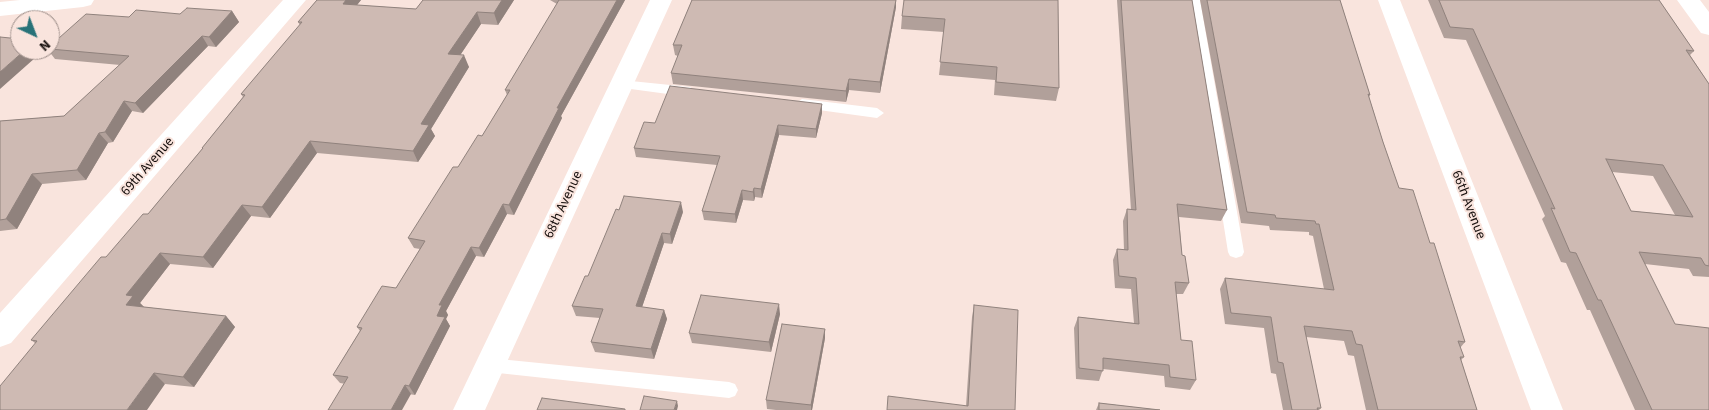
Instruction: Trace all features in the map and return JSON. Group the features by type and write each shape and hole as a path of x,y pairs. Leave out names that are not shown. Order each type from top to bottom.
{"street":[{"path":"0,9 83,0"},
{"name":"69th Avenue","path":"0,334 295,0"},
{"name":"68th Avenue","path":"469,410 661,0"},
{"name":"66th Avenue","path":"1389,0 1547,410"},
{"path":"1688,0 1709,28"}],"lane":[{"path":"1194,0 1236,252"},
{"path":"622,84 700,93"},
{"path":"788,103 877,113"},
{"path":"489,365 729,390"}],"building":[{"path":"317,0 346,0 343,4 416,9 423,0 502,0 494,13 477,12 448,54 464,55 421,124 429,125 413,151 310,141 262,207 242,205 203,257 160,253 126,295 133,296 126,305 226,316 183,377 154,373 127,410 0,410 0,386 37,341 31,340 101,257 106,257 143,214 148,214 245,95 241,94 302,22 298,22"},
{"path":"559,0 617,0 557,108 559,108 509,205 503,204 479,248 471,247 439,305 442,305 437,316 445,317 409,386 405,385 391,410 328,410 348,377 333,375 362,328 357,327 382,286 396,288 425,241 408,238 453,167 458,167 478,135 482,136 510,90 505,90"},
{"path":"692,0 896,0 880,82 849,79 846,91 671,73 682,45 673,45"},
{"path":"904,0 1058,0 1059,88 996,82 997,67 940,62 945,19 902,16"},
{"path":"1121,0 1192,0 1227,210 1177,204 1182,255 1185,256 1189,283 1175,282 1181,340 1192,341 1196,380 1170,377 1169,365 1103,358 1103,371 1079,368 1078,317 1139,324 1136,278 1119,276 1117,249 1128,250 1127,209 1136,210"},
{"path":"1207,0 1340,0 1399,188 1413,190 1430,243 1434,243 1465,342 1458,341 1464,357 1460,357 1477,410 1378,410 1362,345 1356,344 1352,331 1304,326 1321,408 1317,408 1318,410 1292,410 1283,363 1278,362 1271,317 1231,313 1225,278 1334,290 1319,224 1316,224 1315,221 1276,218 1275,215 1247,212"},
{"path":"1439,0 1659,0 1694,51 1686,50 1709,84 1709,266 1705,265 1701,258 1639,252 1675,324 1709,328 1709,410 1652,410 1601,300 1598,300 1576,253 1570,252 1551,208 1555,209 1473,29 1450,27","holes":["1606,159 1663,165 1693,217 1631,211"]},
{"path":"187,8 232,11 209,37 202,36 135,103 124,101 105,132 99,133 77,170 32,174 6,219 0,220 0,121 64,116 129,56 60,50 60,37 86,14 129,17 136,10 180,14"},
{"path":"0,37 10,38 10,60 14,60 0,72"},
{"path":"670,86 822,104 816,129 778,125 761,189 754,188 753,192 742,190 735,214 702,211 720,156 634,148 644,122 655,123"},
{"path":"624,196 681,202 670,234 662,233 636,306 664,310 651,349 591,342 603,309 572,306 585,276 588,276 616,209 619,210"},
{"path":"701,295 779,304 769,342 689,333"},
{"path":"974,305 1018,310 1015,410 887,410 888,396 968,406"},
{"path":"782,324 825,329 811,405 766,400"},
{"path":"644,396 677,401 674,410 640,410"},
{"path":"542,398 625,409 625,410 537,410"},
{"path":"1099,403 1160,410 1099,410"}]}
